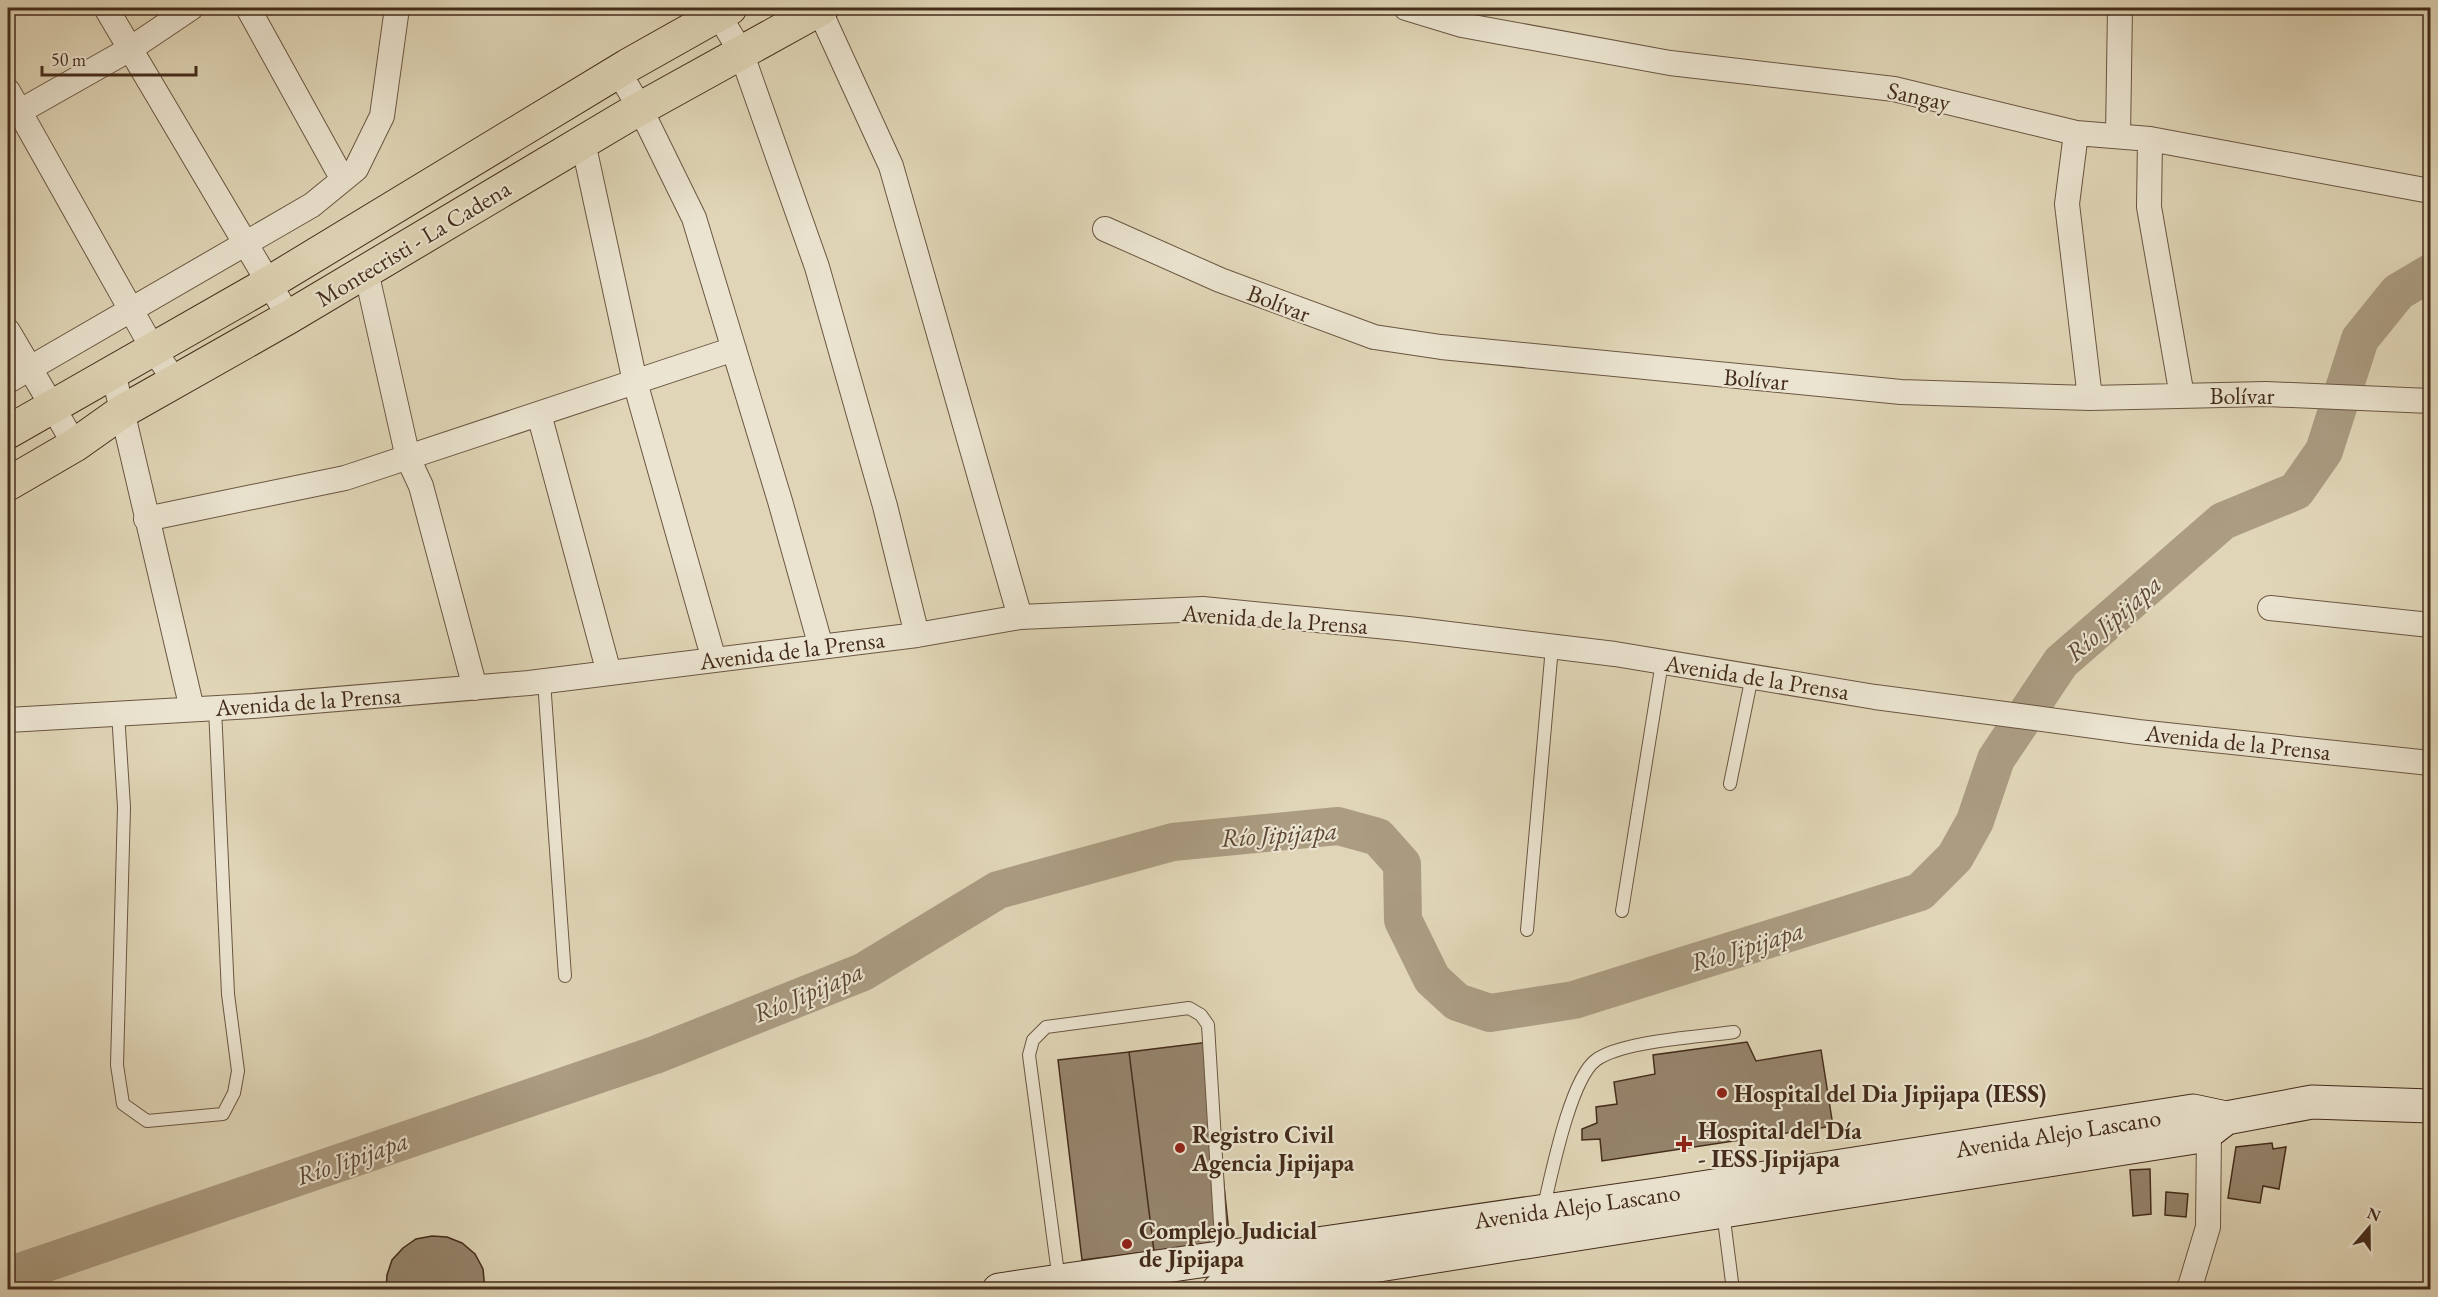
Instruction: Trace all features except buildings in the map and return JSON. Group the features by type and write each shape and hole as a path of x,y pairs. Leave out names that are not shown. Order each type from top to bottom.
{"highway":[{"name":"Montecristi - La Cadena","path":"8,484 75,445 123,411 289,317 640,108 820,8"},
{"name":"Montecristi - La Cadena","path":"8,432 269,283 618,71 724,11"}],"main road":[{"name":"Avenida Alejo Lascano","path":"1218,1290 1998,1170 2195,1137 2218,1125 2312,1102 2430,1106"},
{"name":"Avenida Alejo Lascano","path":"999,1290 1542,1211 2193,1111 2218,1125"}],"street":[{"path":"106,8 289,317"},
{"path":"175,381 153,349 11,107 130,49 191,8"},
{"path":"248,8 342,178"},
{"path":"8,381 312,205 342,178 356,169 382,116 397,8"},
{"path":"820,8 891,166 1020,617"},
{"name":"Sangay","path":"1406,8 1462,25 1670,63 1894,89 2076,133 2150,139 2430,191"},
{"path":"2118,136 2120,8"},
{"path":"724,11 741,52 817,267 885,506 917,634"},
{"path":"618,71 640,108 694,218 821,646"},
{"path":"2076,133 2067,204 2090,398"},
{"path":"2150,139 2149,207 2182,396"},
{"path":"583,142 635,382 714,660"},
{"name":"Bolívar","path":"1105,229 1220,280 1374,337 1573,362 1901,392 2090,398 2266,394 2430,401"},
{"path":"366,271 408,458 421,486 475,688"},
{"path":"8,331 75,445"},
{"path":"146,519 345,478 734,349"},
{"path":"113,372 146,519 203,709"},
{"path":"539,414 609,673"},
{"path":"2270,608 2430,625"},
{"name":"Avenida de la Prensa","path":"8,720 203,709 475,688 917,634 1020,617 1203,609 1552,647 2040,719 2430,763"},
{"path":"2189,1290 2208,1227 2218,1125"}],"lane":[{"path":"1527,930 1552,647"},
{"path":"1622,911 1662,662"},
{"path":"1730,784 1752,676"},
{"path":"544,681 565,976"},
{"path":"118,713 124,807 117,1065 123,1104 147,1121 223,1114 234,1093 238,1071 228,993 203,709"},
{"path":"1059,1281 1029,1055 1033,1040 1046,1027 1189,1008 1201,1016 1208,1025 1222,1257"},
{"path":"1542,1211 1569,1113 1585,1070 1596,1060 1624,1048 1734,1032"},
{"path":"1723,1211 1733,1290"}],"waterway":[{"name":"Río Jipijapa","path":"8,1276 655,1055 863,972 998,890 1173,842 1338,826 1378,837 1402,864 1403,920 1432,979 1457,1002 1490,1013 1574,1000 1920,892 1955,857 1975,821 1996,759 2061,662 2223,521 2296,491 2324,451 2360,339 2398,292 2430,273"}],"place":[{"name":"Hospital del Dia Jipijapa (IESS)","path":"1722,1093"},
{"name":"Hospital del Día - IESS Jipijapa","path":"1684,1144"},
{"name":"Registro Civil Agencia Jipijapa","path":"1180,1148"},
{"name":"Complejo Judicial de Jipijapa","path":"1127,1244"}]}
